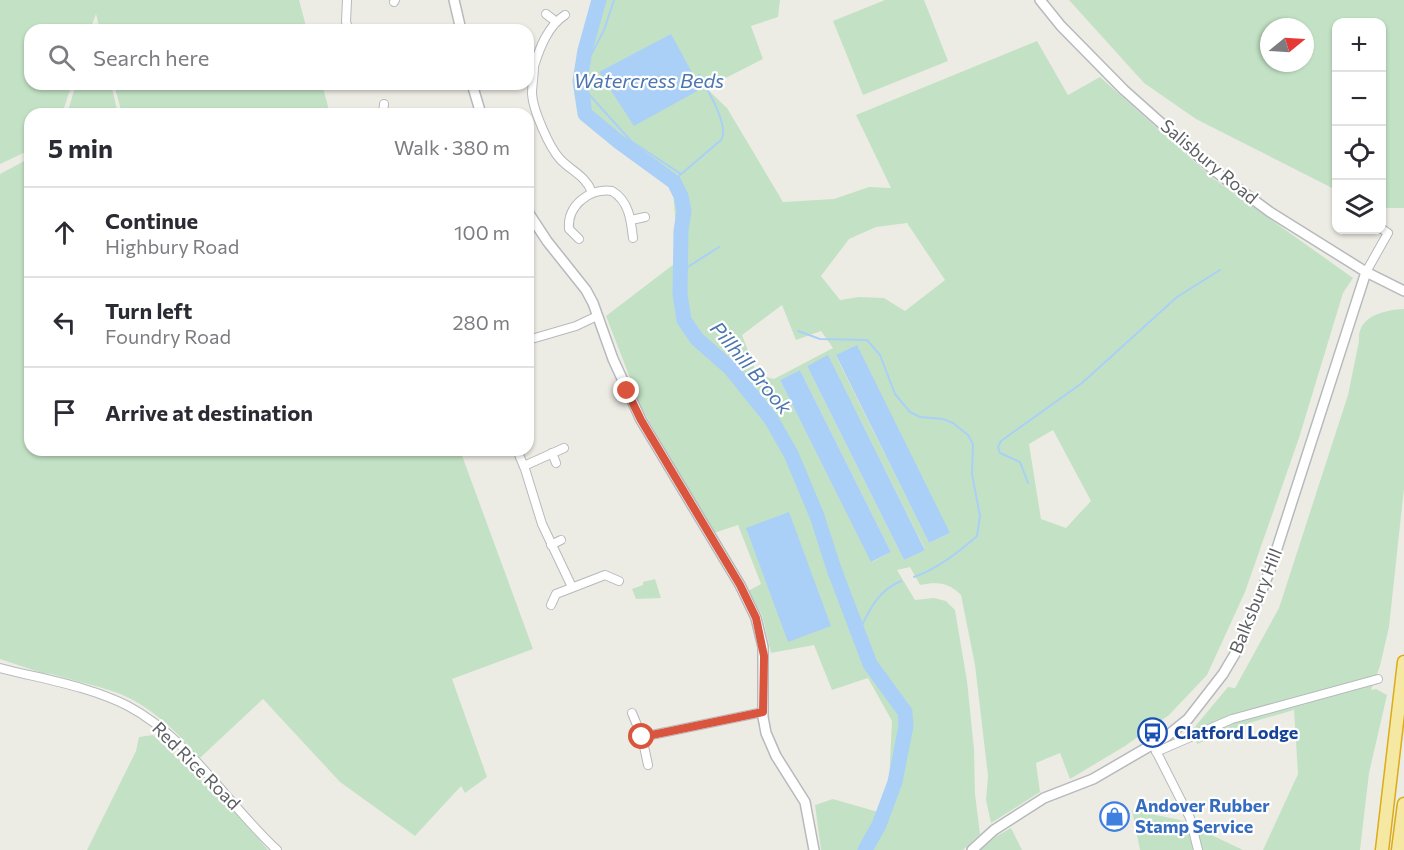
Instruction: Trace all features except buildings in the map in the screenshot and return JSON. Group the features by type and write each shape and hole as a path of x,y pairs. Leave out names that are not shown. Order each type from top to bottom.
{"highway":[{"path":"1382,850 1404,662"},
{"path":"1398,850 1404,804"}],"street":[{"path":"347,0 348,24"},
{"path":"454,0 460,24"},
{"name":"Salisbury Road","path":"1040,0 1061,26 1124,90 1216,172 1270,212 1366,272 1404,291"},
{"path":"546,14 555,21"},
{"path":"534,59 555,21 565,15"},
{"path":"474,90 479,108"},
{"path":"532,90 541,124 557,156 583,176 592,192"},
{"path":"384,104 384,108"},
{"path":"579,239 572,232 569,224 570,214 580,201 592,192 606,190 616,193 628,209 633,238"},
{"path":"631,220 645,217"},
{"path":"534,221 586,290 613,360 641,420 740,585 756,618 764,656 763,712 766,733 772,749 805,802 814,850"},
{"path":"561,230 569,224"},
{"name":"Balksbury Hill","path":"972,850 994,831 1044,798 1093,779 1154,748 1188,719 1208,695 1239,647 1257,606 1366,272 1384,234"},
{"path":"534,338 576,326 597,316"},
{"path":"524,466 564,448"},
{"path":"552,453 556,463"},
{"path":"519,456 538,516 572,587"},
{"path":"551,545 561,540"},
{"path":"551,605 556,594 605,575 618,581"},
{"name":"Red Rice Road","path":"0,668 99,694 122,703 142,715 186,753 277,850"},
{"path":"1198,850 1190,818 1154,748 1232,719 1378,680"},
{"path":"639,737 763,712"},
{"path":"632,713 648,765"}],"green space":[{"path":"0,0 299,0 305,24 98,24 96,14 92,24 24,24 24,90 70,90 64,108 24,108 24,153 0,164"},
{"path":"596,0 780,0 778,17 751,26 763,59 706,88 727,108 783,202 834,199 869,187 891,188 856,115 1037,41 1068,95 1100,77 1214,179 1353,278 1343,293 1299,438 1245,592 1207,675 1169,715 1125,746 1070,779 1060,753 1036,763 1040,792 991,823 986,800 988,776 975,665 961,595 942,584 920,585 910,567 897,570 915,600 934,598 946,601 955,610 967,681 980,834 963,850 821,850 815,805 833,799 878,812 889,782 892,721 868,678 832,690 814,645 771,653 762,615 748,591 761,584 738,525 714,533 642,409 606,316 678,261 673,188 584,116 580,81","holes":["907,223 945,280 905,311 884,298 859,297 840,300 821,276 849,239 876,227","782,305 796,340 821,331 833,348 774,379 757,375 742,335","828,356 925,549 904,560 807,366","836,356 950,533 929,543","800,370 891,552 872,562 780,380","1053,430 1091,501 1066,528 1041,519 1029,444"]},
{"path":"885,0 924,0 948,61 863,95 833,21"},
{"path":"1069,0 1404,0 1404,208 1386,208 1386,18 1332,18 1332,188 1196,119 1144,83"},
{"path":"74,90 112,90 117,108 69,108"},
{"path":"116,90 324,90 328,108 120,108"},
{"path":"24,161 24,456 462,456 533,649 452,679 487,777 465,793 461,786 415,836 340,782 263,699 200,758 162,720 127,697 107,689 42,673 0,659 0,174"},
{"path":"1404,309 1404,488 1389,627 1380,666 1371,690 1376,689 1387,695 1369,773 1360,850 1263,850 1298,774 1294,710 1249,723 1197,744 1193,729 1228,687 1235,688 1279,608 1348,395 1362,326 1367,320 1380,313"},
{"path":"655,579 661,598 636,599 632,589 643,585 643,582"},
{"path":"153,735 238,815 268,850 87,850 136,751 139,737"},
{"path":"1132,810 1180,820 1243,850 1140,850"},
{"path":"1011,828 1022,850 980,850 997,836"}],"water":[{"name":"Watercress Beds","path":"671,34 701,89 634,126 599,72"},
{"path":"857,345 950,533 929,543 836,355"},
{"path":"828,355 925,550 904,560 807,366"},
{"path":"800,370 891,552 871,562 780,380"},
{"path":"789,512 831,626 788,642 746,528"}],"waterway":[{"name":"Pillhill Brook","path":"599,0 585,50 580,81 585,114 674,182 681,196 684,211 681,231 680,294 684,320 697,339 730,368 771,419 791,454 817,516 834,569 870,664 905,712 906,726 895,782 879,825 865,850"},
{"path":"614,0 604,30 583,70 586,91 631,141 681,174"},
{"path":"674,182 721,140 723,134 716,107 699,75"},
{"path":"680,272 719,247"},
{"path":"1028,483 1020,462 1000,453 998,447 1001,441 1082,383 1177,297 1220,270"},
{"path":"798,331 820,339 867,340 880,355 895,394 910,412 920,417 943,419 953,423 968,435 973,444 972,474 980,516 977,536 947,559 914,577"},
{"path":"858,633 880,596 901,581"}],"place":[{"name":"Clatford Lodge","path":"1153,733"},
{"name":"Andover Rubber Stamp Service","path":"1114,816"}],"route":[{"path":"627,391 641,420 746,597 756,618 764,648 763,712 642,737"}]}
